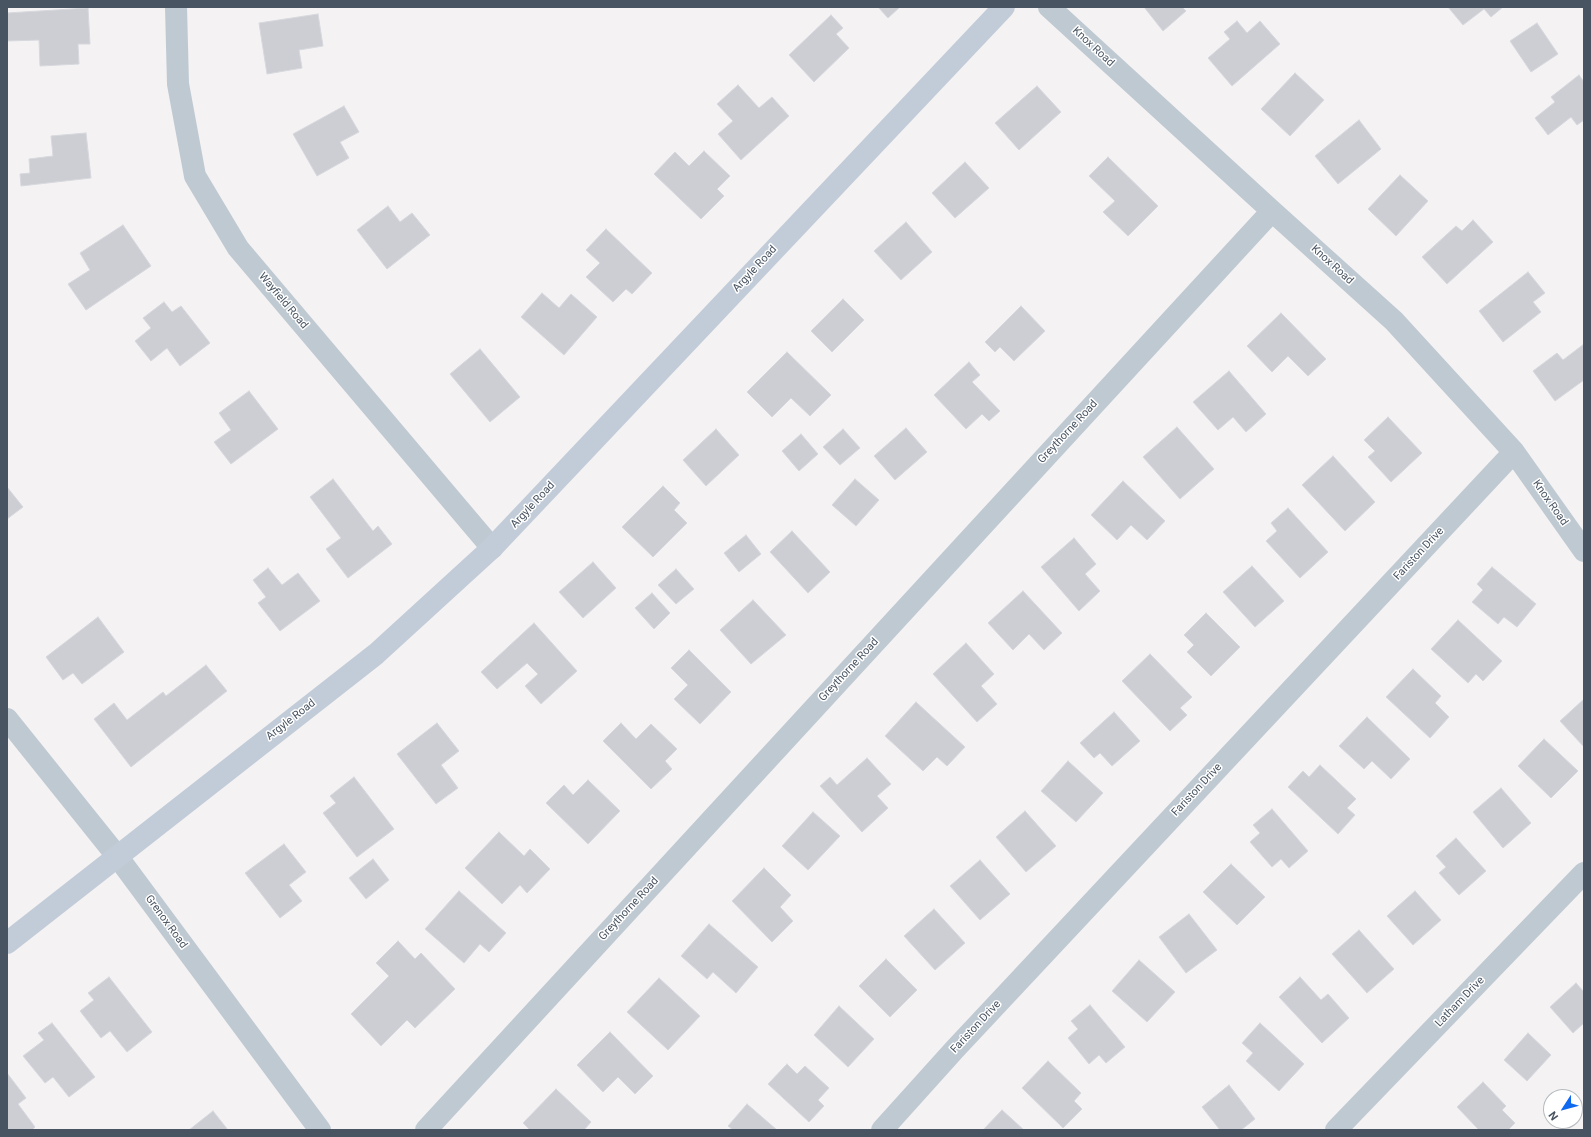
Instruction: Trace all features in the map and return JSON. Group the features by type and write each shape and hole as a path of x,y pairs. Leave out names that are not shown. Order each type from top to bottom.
{"street":[{"name":"Wayfield Road","path":"176,7 178,84 195,176 238,248 492,548"},
{"name":"Argyle Road","path":"7,943 376,654 492,548 1004,7"},
{"name":"Knox Road","path":"1049,7 1394,321 1514,452 1584,552"},
{"name":"Greythorne Road","path":"426,1130 1272,211"},
{"name":"Fariston Drive","path":"882,1130 971,1032 1514,452"},
{"name":"Grenox Road","path":"7,719 117,856 320,1130"},
{"name":"Latham Drive","path":"1336,1130 1584,873"}],"building":[{"path":"878,7 900,7 888,18"},
{"path":"1144,7 1182,7 1186,11 1163,31"},
{"path":"1448,7 1503,7 1491,17 1484,9 1463,25"},
{"path":"88,8 90,44 78,44 79,64 40,66 39,40 7,41 7,13"},
{"path":"318,14 323,46 299,50 302,68 267,74 259,23"},
{"path":"831,15 843,28 836,34 849,48 814,82 789,55"},
{"path":"1237,21 1247,33 1260,21 1280,44 1232,86 1208,58 1230,39 1224,32"},
{"path":"1537,23 1558,54 1531,72 1510,41"},
{"path":"1295,73 1324,100 1290,136 1261,109"},
{"path":"1579,75 1584,82 1584,120 1577,125 1571,117 1548,135 1535,118 1555,102 1551,97"},
{"path":"738,85 759,108 772,97 789,116 741,160 718,134 733,121 717,104"},
{"path":"1037,86 1061,112 1019,150 995,123"},
{"path":"344,106 359,132 340,142 349,158 317,176 293,134"},
{"path":"1359,120 1381,149 1338,184 1315,156"},
{"path":"86,133 91,178 21,186 20,174 30,173 29,159 53,156 51,136"},
{"path":"704,151 730,176 717,189 724,196 701,219 654,174 675,152 689,166"},
{"path":"1108,157 1158,206 1128,236 1103,212 1115,201 1089,176"},
{"path":"965,162 989,188 955,218 932,193"},
{"path":"1400,175 1428,201 1396,236 1368,209"},
{"path":"388,206 400,222 412,213 430,235 387,269 357,230"},
{"path":"1473,220 1493,242 1447,284 1422,257 1456,226 1462,231"},
{"path":"906,222 932,252 901,280 874,251"},
{"path":"123,225 151,266 86,310 68,284 90,270 80,253"},
{"path":"606,229 652,273 632,294 626,289 613,302 586,277 600,263 586,250"},
{"path":"1528,272 1545,293 1533,302 1541,312 1503,342 1479,311"},
{"path":"542,293 559,308 571,294 597,317 564,355 521,317"},
{"path":"843,299 864,320 832,352 811,331"},
{"path":"164,302 172,312 181,306 210,343 180,366 167,348 151,361 135,341 151,328 143,318"},
{"path":"1021,306 1045,331 1014,361 1000,347 995,352 985,342"},
{"path":"1281,313 1326,359 1308,376 1288,356 1272,372 1247,346"},
{"path":"1584,344 1584,380 1555,401 1533,371 1557,353 1563,360"},
{"path":"480,349 520,397 490,422 450,374"},
{"path":"787,352 831,395 810,416 791,398 772,417 747,392"},
{"path":"969,362 980,375 972,382 1000,411 989,421 982,414 966,429 934,395"},
{"path":"1229,371 1266,414 1246,432 1233,417 1218,430 1193,402"},
{"path":"249,391 278,429 231,464 214,442 231,430 219,413"},
{"path":"1388,417 1422,453 1391,482 1368,457 1375,451 1364,440"},
{"path":"1177,427 1214,469 1180,499 1143,457"},
{"path":"906,428 927,452 895,480 874,456"},
{"path":"716,429 739,455 706,486 683,460"},
{"path":"843,429 860,448 840,465 823,447"},
{"path":"801,434 818,454 799,471 782,451"},
{"path":"1333,456 1375,502 1345,531 1302,485"},
{"path":"333,479 373,531 378,526 392,544 348,578 326,549 341,538 310,497"},
{"path":"855,479 879,500 856,526 832,505"},
{"path":"1123,481 1165,521 1147,540 1131,525 1117,540 1091,515"},
{"path":"663,486 680,503 674,510 687,523 653,557 622,527"},
{"path":"7,487 23,507 7,519"},
{"path":"1288,508 1328,552 1300,578 1266,541 1277,531 1271,523"},
{"path":"792,531 830,572 808,593 770,552"},
{"path":"746,535 761,554 739,572 724,553"},
{"path":"1074,538 1096,564 1085,574 1100,591 1079,611 1041,567"},
{"path":"593,562 616,588 583,618 559,592"},
{"path":"1252,566 1284,601 1255,627 1223,592"},
{"path":"1492,567 1536,604 1517,627 1504,617 1498,624 1472,602 1483,590 1477,584"},
{"path":"268,568 282,585 298,573 320,601 280,631 258,603 266,597 253,580"},
{"path":"676,569 694,589 676,604 658,585"},
{"path":"1023,591 1062,633 1044,650 1029,634 1013,650 988,623"},
{"path":"652,593 670,613 654,629 635,608"},
{"path":"753,600 786,635 751,664 720,630"},
{"path":"1206,613 1240,647 1211,676 1187,652 1194,645 1184,635"},
{"path":"98,617 124,652 82,684 73,673 63,680 46,657"},
{"path":"1458,620 1502,661 1483,681 1476,674 1468,683 1431,649"},
{"path":"534,623 577,671 541,704 525,686 538,674 527,663 497,689 481,672"},
{"path":"966,643 994,674 981,686 997,704 977,722 933,674"},
{"path":"689,650 731,692 700,724 674,699 688,685 671,668"},
{"path":"1150,654 1192,697 1180,708 1187,715 1170,731 1122,681"},
{"path":"206,665 227,691 131,767 94,719 114,703 127,720 163,692 166,696"},
{"path":"1413,669 1441,696 1435,703 1449,717 1430,738 1386,697"},
{"path":"1584,699 1584,747 1560,721"},
{"path":"916,702 965,747 947,766 937,757 923,771 885,736"},
{"path":"1114,712 1140,741 1112,766 1100,753 1094,758 1080,743"},
{"path":"1367,717 1410,759 1391,779 1372,761 1364,769 1339,746"},
{"path":"437,723 459,751 441,765 458,788 436,804 397,754"},
{"path":"621,723 636,739 651,724 677,749 665,761 672,769 651,789 603,741"},
{"path":"1544,739 1578,771 1551,798 1518,766"},
{"path":"867,758 891,784 877,796 888,808 862,832 820,786 830,777 837,785"},
{"path":"1068,761 1103,793 1076,822 1041,791"},
{"path":"1320,765 1356,799 1347,808 1355,815 1338,834 1288,787 1303,771 1309,777"},
{"path":"354,777 394,829 357,857 323,813 336,803 330,796"},
{"path":"588,780 620,811 588,844 546,803 564,785 573,795"},
{"path":"1501,788 1531,823 1503,848 1473,812"},
{"path":"1272,809 1308,851 1289,868 1281,859 1272,867 1250,842 1260,833 1253,825"},
{"path":"1025,811 1056,846 1026,872 996,837"},
{"path":"813,812 840,836 808,870 782,846"},
{"path":"499,832 524,856 530,849 550,869 527,893 520,885 502,904 465,868"},
{"path":"1456,838 1486,871 1459,895 1439,873 1446,867 1436,856"},
{"path":"284,844 306,872 289,885 302,901 280,918 245,873"},
{"path":"373,859 389,880 366,899 349,878"},
{"path":"980,860 1010,894 980,920 950,886"},
{"path":"1231,864 1265,897 1237,925 1203,892"},
{"path":"764,868 791,895 780,907 793,921 772,942 732,901"},
{"path":"459,891 506,933 489,952 480,944 464,963 425,929"},
{"path":"1415,891 1441,920 1413,945 1387,916"},
{"path":"934,909 965,943 935,970 904,936"},
{"path":"1189,914 1217,950 1186,973 1159,937"},
{"path":"709,924 758,967 736,993 713,972 707,979 681,956"},
{"path":"1359,930 1394,969 1367,993 1332,954"},
{"path":"398,941 415,959 421,953 455,989 415,1028 407,1020 381,1046 351,1014 389,976 376,963"},
{"path":"886,959 917,990 890,1017 859,986"},
{"path":"1139,960 1175,992 1147,1022 1112,991"},
{"path":"109,977 152,1032 127,1052 110,1031 101,1038 80,1011 94,1000 88,993"},
{"path":"1300,977 1321,1000 1328,994 1349,1018 1322,1043 1279,997"},
{"path":"659,978 700,1016 668,1050 627,1012"},
{"path":"1576,983 1584,992 1584,1023 1573,1033 1550,1007"},
{"path":"1090,1005 1125,1047 1106,1063 1099,1055 1089,1064 1068,1038 1078,1029 1071,1021"},
{"path":"839,1006 874,1039 848,1067 814,1035"},
{"path":"52,1023 95,1077 69,1097 53,1077 45,1083 23,1056 44,1040 38,1033"},
{"path":"1260,1023 1304,1064 1279,1091 1246,1061 1253,1053 1242,1043"},
{"path":"610,1032 653,1076 635,1094 618,1077 603,1092 577,1065"},
{"path":"1528,1033 1551,1055 1527,1081 1504,1060"},
{"path":"1048,1061 1081,1093 1074,1101 1082,1109 1063,1128 1022,1088"},
{"path":"787,1064 797,1074 805,1066 829,1088 818,1100 824,1106 809,1122 768,1084"},
{"path":"7,1073 26,1098 18,1104 35,1127 32,1130 7,1130"},
{"path":"1483,1082 1506,1106 1502,1110 1515,1123 1508,1130 1479,1130 1457,1107"},
{"path":"1229,1085 1255,1119 1241,1130 1220,1130 1202,1107"},
{"path":"556,1089 591,1122 584,1130 530,1130 523,1123"},
{"path":"747,1104 777,1130 733,1130 728,1126"},
{"path":"1002,1110 1024,1130 983,1130"},
{"path":"213,1111 228,1130 189,1130"}]}
